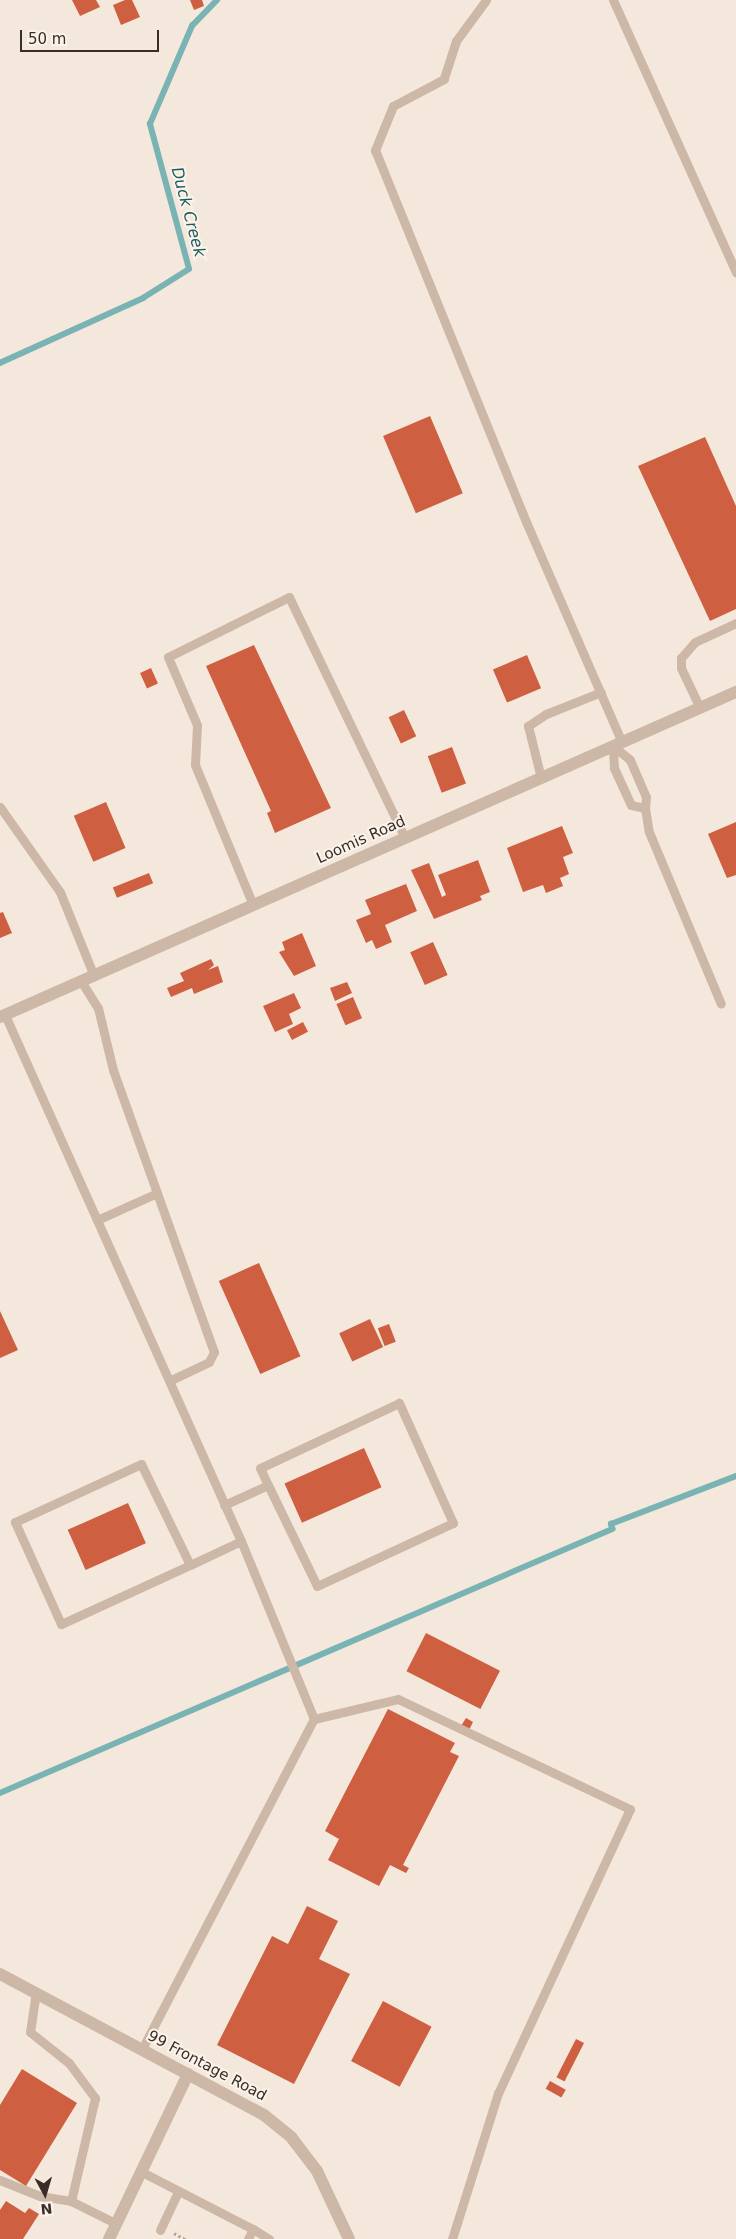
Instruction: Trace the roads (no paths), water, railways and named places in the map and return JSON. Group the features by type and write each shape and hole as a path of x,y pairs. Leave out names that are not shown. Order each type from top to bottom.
{"street":[{"name":"Loomis Road","path":"2,1016 736,692"},
{"name":"99 Frontage Road","path":"0,1974 264,2115 291,2137 317,2171 349,2239"},
{"path":"109,2239 188,2074"}],"lane":[{"path":"486,0 456,41 444,79 393,106 374,150 516,497 601,692 618,744 630,760 646,797 645,808 648,832 721,1004"},
{"path":"613,0 736,273"},
{"path":"253,905 195,765 197,725 168,657 289,596 405,838"},
{"path":"700,708 681,668 681,658 695,642 736,623"},
{"path":"541,778 528,726 546,714 601,692"},
{"path":"618,744 614,768 631,805 645,808"},
{"path":"0,806 60,892 94,976"},
{"path":"82,981 98,1008 113,1070 214,1352 209,1362 169,1381"},
{"path":"2,1016 97,1220 241,1541 314,1719"},
{"path":"97,1220 157,1193"},
{"path":"399,1403 453,1523 317,1586 268,1486 260,1468 399,1403"},
{"path":"190,1565 142,1464 15,1522 61,1624 190,1565 241,1541"},
{"path":"224,1505 268,1486"},
{"path":"142,2049 314,1719 398,1699 630,1809 498,2093 452,2239"},
{"path":"36,1992 30,2032 75,2069 95,2098 71,2201"},
{"path":"142,2172 253,2229 268,2239"},
{"path":"0,2180 40,2196 71,2201 117,2224"},
{"path":"160,2230 178,2192"},
{"path":"248,2239 253,2229"}],"waterway":[{"name":"Duck Creek","path":"0,363 143,298 189,269 150,124 192,26 217,0"},
{"path":"0,1793 612,1529 611,1524 736,1476"}]}
